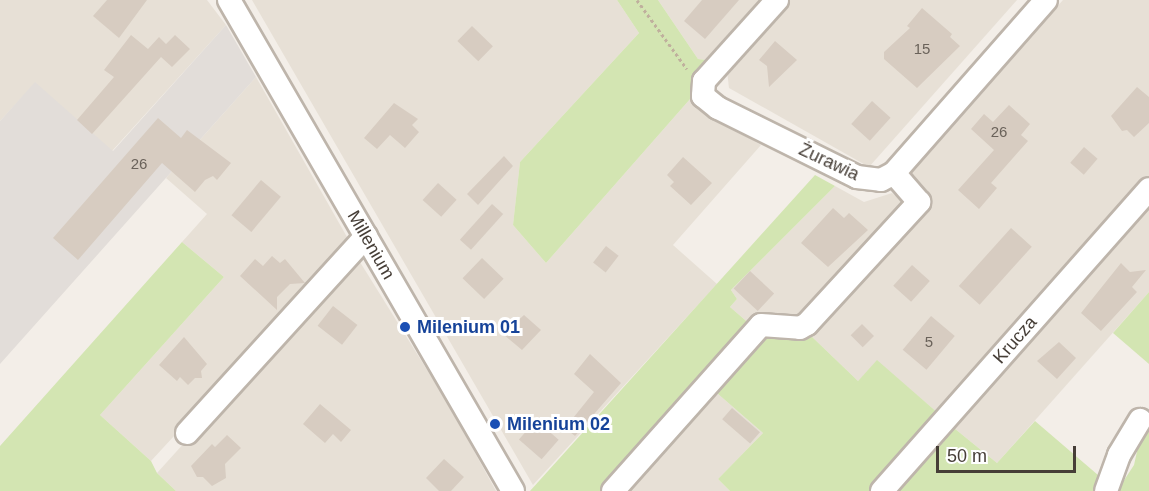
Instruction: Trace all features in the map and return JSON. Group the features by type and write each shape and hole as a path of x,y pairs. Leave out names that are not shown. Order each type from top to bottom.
{"street":[{"name":"Millenium","path":"229,0 513,491"},
{"path":"704,81 777,0"},
{"path":"613,491 761,325 800,328 807,324 919,202 894,173 1046,0"},
{"name":"Żurawia","path":"704,81 703,96 712,104 857,177 881,180 894,173"},
{"name":"Krucza","path":"882,491 1149,189"},
{"path":"187,434 366,236"},
{"path":"1106,491 1119,455 1140,420"}],"path":[{"path":"637,0 684,67 704,81"}],"shaded area":[{"path":"0,0 207,0 226,25 112,151 35,83 0,121"},
{"path":"252,0 617,0 639,33 520,162 513,225 546,263 691,98 703,112 761,145 673,245 717,284 533,485"},
{"path":"658,0 769,0 714,61 698,59"},
{"path":"790,0 1017,0 869,167 729,88 727,71"},
{"path":"1063,0 1149,0 1149,178 939,414 877,361 858,381 809,334 931,204 903,180"},
{"path":"226,25 256,77 0,364 0,121 35,82 113,151"},
{"path":"256,77 351,244 151,461 100,415 224,277 182,242 207,214 166,178"},
{"path":"835,186 864,202 892,193 907,205 795,324 752,326 730,307 737,299 731,290"},
{"path":"1149,199 1149,292 997,463 949,424"},
{"path":"355,254 447,402 496,491 176,491 157,473"},
{"path":"710,387 763,433 718,479 730,491 621,491"}],"green space":[{"path":"617,0 658,0 698,59 714,61 691,98 546,263 513,225 520,162 639,33"},
{"path":"815,175 835,186 731,290 737,299 730,307 752,326 602,491 530,491"},
{"path":"182,242 224,277 100,415 151,461 157,473 176,491 0,491 0,446"},
{"path":"1149,292 1149,364 1113,333"},
{"path":"765,328 809,334 858,381 877,360 939,414 872,491 730,491 718,479 763,433 710,387"},
{"path":"1035,421 1098,475 1093,491 889,491 949,424 997,463"},
{"path":"1149,427 1149,491 1117,491 1134,465 1140,438"}],"building":[{"path":"107,0 147,0 119,38 93,16"},
{"path":"702,0 739,0 705,39 684,21"},
{"path":"922,8 952,34 950,37 960,46 917,88 884,59 884,52 910,28 907,26"},
{"path":"472,26 493,46 478,61 457,41"},
{"path":"131,35 148,49 159,37 166,44 175,35 190,49 172,67 161,57 92,134 77,120 114,77 104,70"},
{"path":"775,41 797,60 769,87 767,66 759,60"},
{"path":"1137,87 1149,97 1149,123 1134,137 1127,130 1122,131 1111,116"},
{"path":"872,101 891,118 870,141 851,124"},
{"path":"394,103 418,119 412,125 419,132 405,148 390,135 377,149 364,138"},
{"path":"1009,105 1030,124 1021,135 1028,141 991,183 997,188 979,209 958,190 994,150 971,129 984,114 993,122"},
{"path":"158,118 181,138 187,130 231,163 217,180 213,176 205,180 195,192 162,163 78,260 53,238"},
{"path":"1084,147 1098,159 1084,175 1070,163"},
{"path":"504,156 513,166 478,205 467,194"},
{"path":"683,157 712,183 691,205 670,186 674,182 667,175"},
{"path":"261,180 281,197 251,232 231,215"},
{"path":"438,183 457,200 441,217 423,200"},
{"path":"492,204 503,214 471,250 460,240"},
{"path":"833,208 844,218 849,213 868,230 828,267 801,243"},
{"path":"1011,228 1032,247 980,305 959,286"},
{"path":"606,246 619,256 606,272 593,263"},
{"path":"272,256 280,263 285,259 305,283 290,284 277,297 277,310 240,276 255,259 263,266"},
{"path":"482,258 504,279 484,299 463,278"},
{"path":"1121,263 1130,272 1146,270 1132,287 1137,292 1101,331 1081,313"},
{"path":"912,265 930,281 911,302 893,286"},
{"path":"750,271 774,294 758,311 734,289"},
{"path":"333,306 357,325 342,345 318,326"},
{"path":"524,315 541,330 522,350 503,334"},
{"path":"931,316 955,336 926,370 903,350"},
{"path":"862,324 874,336 863,347 851,335"},
{"path":"184,337 207,364 201,371 202,378 195,378 188,385 180,377 177,381 159,365"},
{"path":"1059,342 1076,358 1057,379 1037,361"},
{"path":"590,354 621,383 575,436 565,428 594,392 574,374"},
{"path":"320,404 351,430 341,442 333,434 325,443 303,424"},
{"path":"732,408 760,432 750,444 722,419"},
{"path":"536,420 559,440 542,459 519,440"},
{"path":"227,435 241,448 225,464 226,478 212,486 203,477 197,477 191,466 212,444 215,447"},
{"path":"444,459 464,477 451,491 439,491 426,478"}],"place":[{"name":"Milenium 01","path":"405,327"},
{"name":"Milenium 02","path":"495,424"}]}
